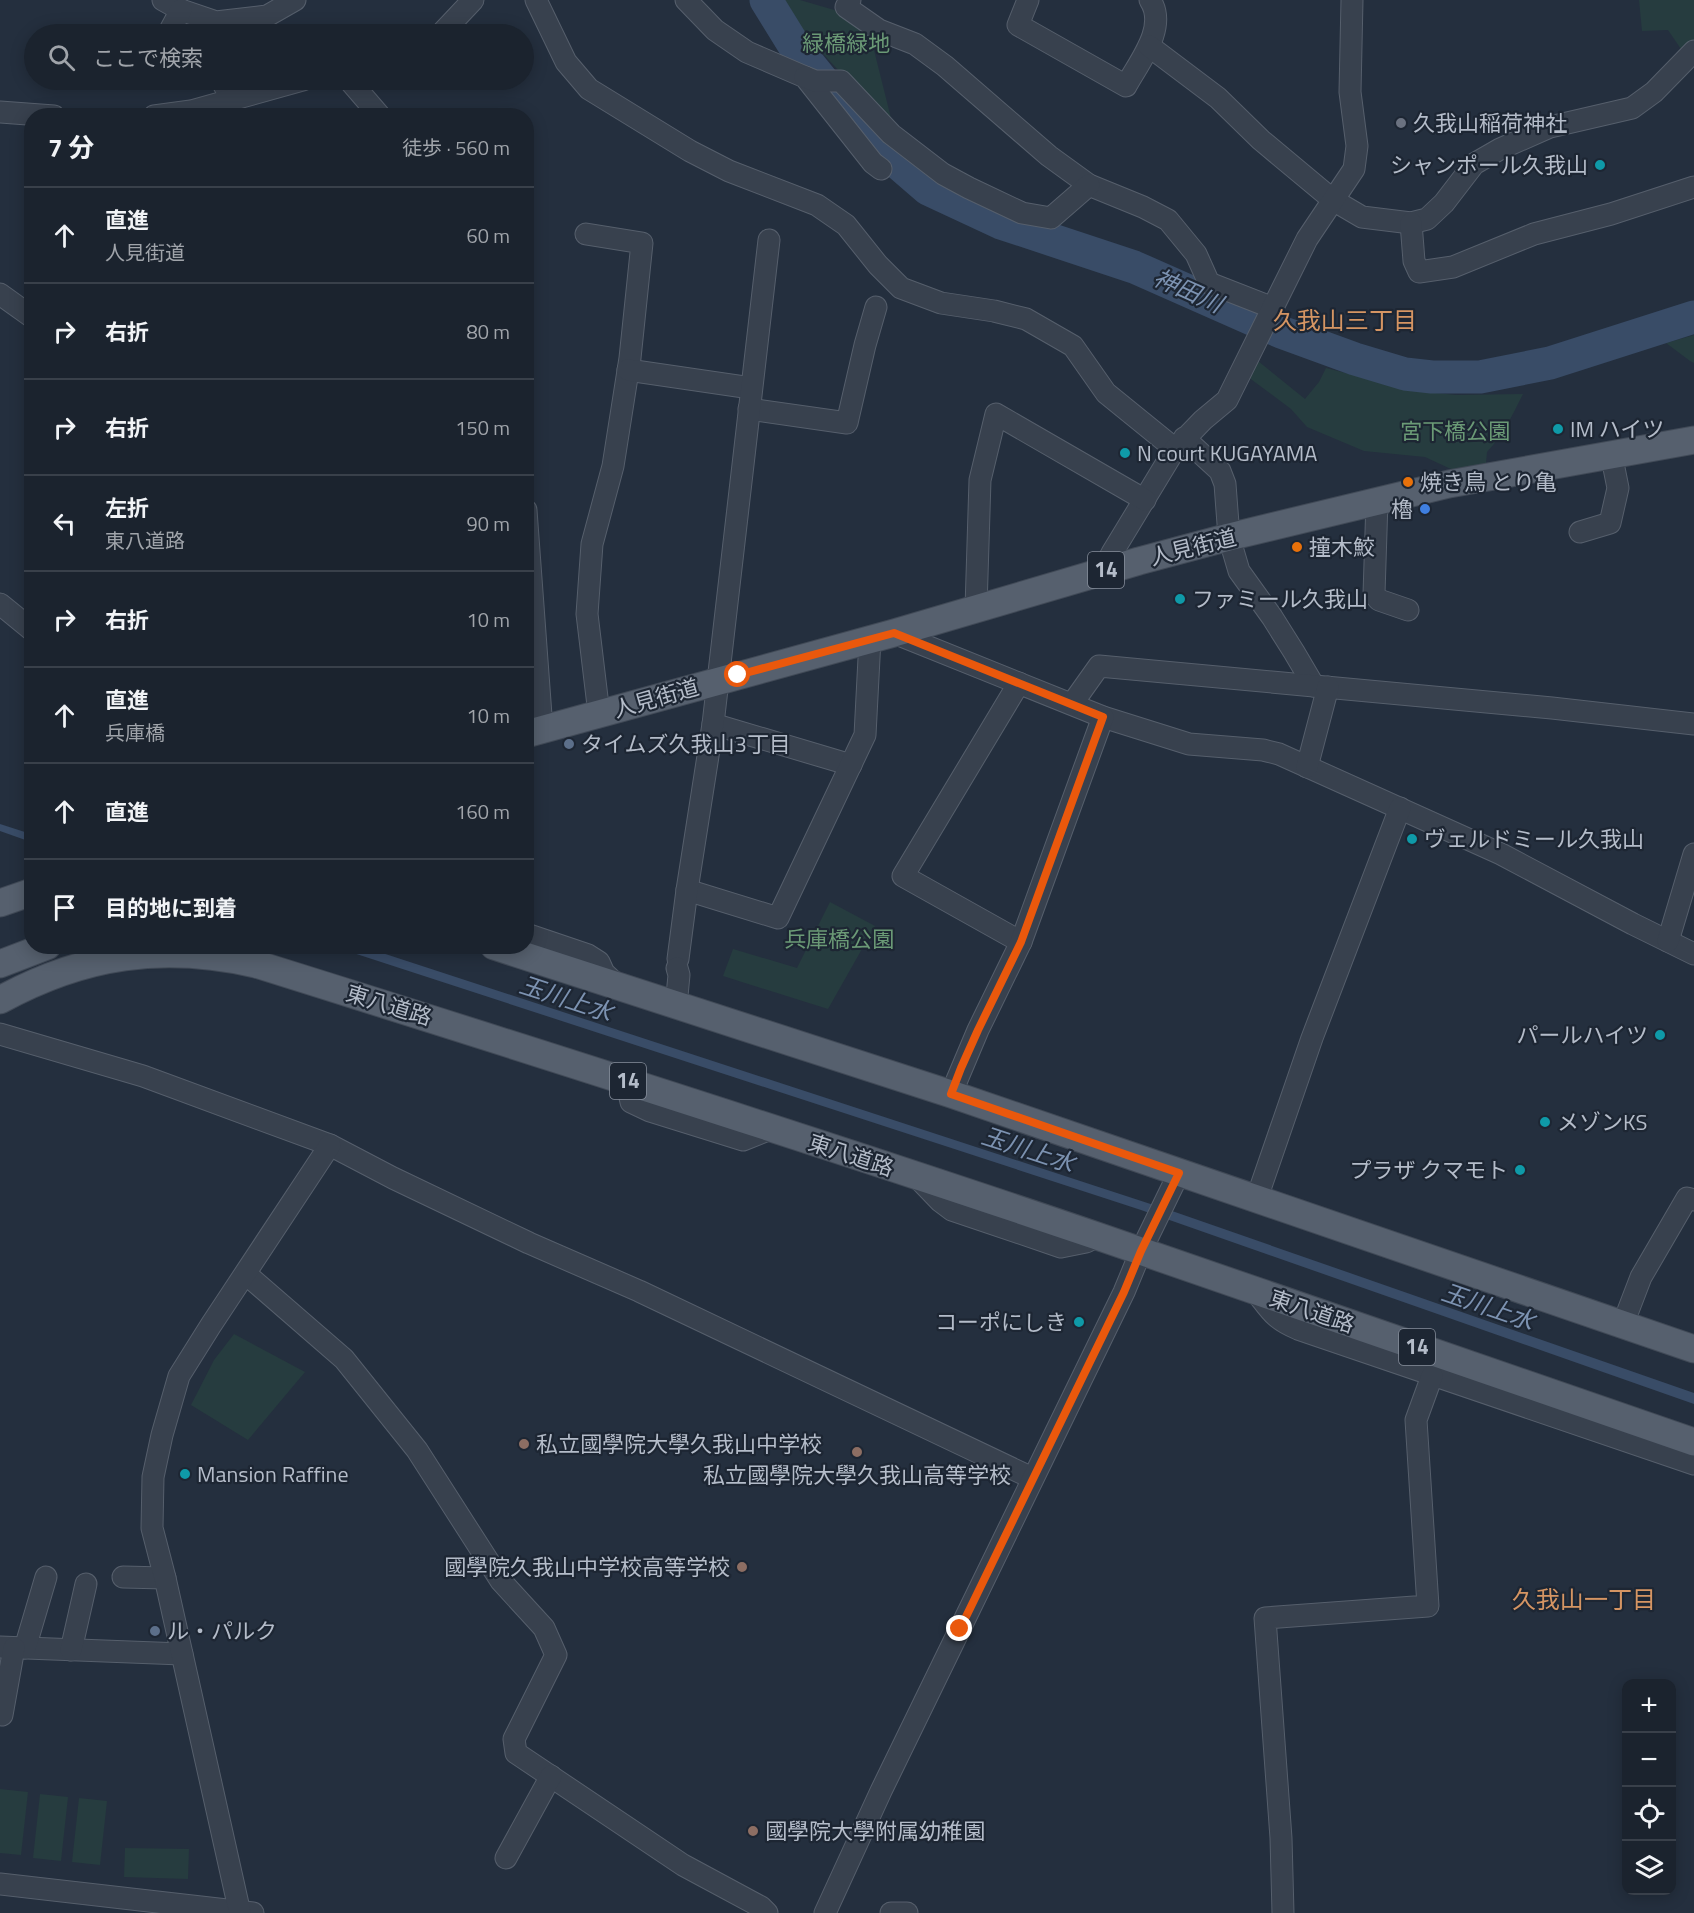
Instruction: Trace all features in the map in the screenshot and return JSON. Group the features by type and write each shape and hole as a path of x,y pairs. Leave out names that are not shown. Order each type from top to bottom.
{"main road":[{"name":"人見街道","path":"534,731 882,636 1229,537 1449,484 1611,453 1694,440"},
{"path":"0,903 24,895"},
{"path":"0,964 24,947"},
{"path":"0,964 26,954"},
{"name":"東八道路","path":"0,1000 24,986 60,971 112,954"},
{"name":"東八道路","path":"186,954 256,963 626,1080 1098,1236 1144,1245 1256,1292 1694,1442"},
{"path":"518,954 951,1094 1694,1349"}],"street":[{"path":"169,24 172,5 216,22 267,16 295,0"},
{"path":"450,24 473,0"},
{"path":"536,0 566,62 589,89 690,151 729,171 817,205 846,225 878,265 901,288 941,303 994,311 1026,319 1073,346 1106,393 1220,471 1225,484 1229,537 1239,571 1321,687 1307,767"},
{"path":"686,0 716,30 747,52 817,80 842,81 891,134 943,174 1022,213 1051,218 1089,185"},
{"path":"850,0 846,7 879,30 915,45 945,66 1049,156 1089,185 1168,220 1196,254 1209,283 1273,310"},
{"path":"1028,0 1018,25 1126,86 1154,37 1156,8 1150,0"},
{"path":"1102,572 1180,444 1227,400 1307,239 1354,169 1357,146 1350,92 1352,0"},
{"path":"1149,46 1218,98 1261,140 1333,200 1362,217 1411,223 1428,219 1474,164 1550,126 1632,108 1654,92 1694,51"},
{"path":"817,80 873,163 881,169"},
{"path":"227,90 232,99"},
{"path":"201,108 266,90"},
{"path":"358,90 373,108"},
{"path":"0,112 24,114"},
{"path":"1411,223 1414,261 1419,272 1453,267 1534,234 1611,214 1694,187"},
{"path":"586,234 642,243 628,370 613,466 592,544 587,614 599,714"},
{"path":"676,1006 679,975 677,963 713,724 769,240"},
{"path":"0,294 24,311"},
{"path":"628,370 847,423 876,307"},
{"path":"975,608 980,480 996,414 1145,500"},
{"path":"1580,532 1610,523 1618,488 1611,453"},
{"path":"1377,501 1374,594 1379,600 1408,610"},
{"path":"0,604 24,620"},
{"path":"687,890 778,918 865,735 882,636 1019,683 1103,717 1189,744 1263,750 1279,754 1501,854 1694,954"},
{"path":"1072,704 1099,666 1552,708 1694,724"},
{"path":"1019,683 903,876 1021,942"},
{"path":"951,1094 978,1030 1021,942 1103,717"},
{"path":"713,724 851,765"},
{"path":"1263,1201 1260,1189 1312,1038 1400,808"},
{"path":"1668,941 1694,854"},
{"path":"534,937 588,955 598,962 604,973 619,987"},
{"path":"0,1034 143,1076 330,1145 519,1238 639,1291 1032,1478"},
{"path":"0,1884 245,1912 152,1528 153,1477 164,1425 179,1376 330,1145"},
{"path":"825,1913 876,1801 1124,1292 1179,1173"},
{"path":"1623,1324 1641,1276 1687,1198 1694,1200"},
{"path":"246,1274 344,1359 417,1450 501,1581 544,1628 556,1655 514,1739 516,1753 683,1865 767,1913"},
{"path":"1256,1292 1272,1314 1282,1323 1694,1464"},
{"path":"1283,1913 1281,1838 1265,1618 1428,1606 1416,1420 1432,1376"},
{"path":"0,1714 2,1715 13,1648 46,1577"},
{"path":"123,1577 165,1578"},
{"path":"71,1650 86,1584"},
{"path":"13,1648 182,1654"},
{"path":"506,1858 551,1776"},
{"path":"891,1913 907,1913"}],"green space":[{"name":"緑橋緑地","path":"785,0 800,0 841,12 870,34 894,130 800,29"},
{"path":"1639,0 1694,0 1694,43 1683,52 1668,30 1642,31"},
{"path":"1694,335 1694,363 1666,343"},
{"name":"宮下橋公園","path":"1258,361 1305,399 1319,382 1326,368 1416,391 1456,395 1523,394 1503,432 1487,452 1486,463 1453,470 1425,457 1364,451 1307,427 1291,409 1248,377"},
{"name":"兵庫橋公園","path":"830,902 875,926 828,1009 723,976 733,949 797,968"},
{"path":"234,1334 305,1372 248,1440 191,1405 214,1360"},
{"path":"0,1789 28,1792 21,1855 0,1853"},
{"path":"40,1794 68,1797 61,1861 33,1858"},
{"path":"79,1798 107,1801 100,1865 72,1862"},
{"path":"125,1848 189,1849 188,1879 124,1877"}],"water":[{"path":"0,824 24,832 24,840 0,831"},
{"path":"356,954 385,954 1175,1212 1694,1393 1694,1404 1141,1210"}],"waterway":[{"name":"神田川","path":"766,0 795,47 869,138 928,189 1001,223 1134,267 1281,332 1355,359 1405,374 1432,377 1480,377 1550,363 1694,317"}],"place":[{"name":"久我山稲荷神社","path":"1401,123"},
{"name":"シャンポール久我山","path":"1600,165"},
{"name":"IM ハイツ","path":"1558,429"},
{"name":"N court KUGAYAMA","path":"1125,453"},
{"name":"焼き鳥 とり亀","path":"1408,482"},
{"name":"櫓","path":"1425,509"},
{"name":"撞木鮫","path":"1297,547"},
{"name":"ファミール久我山","path":"1180,599"},
{"name":"タイムズ久我山3丁目","path":"569,744"},
{"name":"ヴェルドミール久我山","path":"1412,839"},
{"name":"パールハイツ","path":"1660,1035"},
{"name":"メゾンKS","path":"1545,1122"},
{"name":"プラザ クマモト","path":"1520,1170"},
{"name":"コーポにしき","path":"1079,1322"},
{"name":"私立國學院大學久我山中学校","path":"524,1444"},
{"name":"私立國學院大學久我山高等学校","path":"857,1452"},
{"name":"Mansion Raffine","path":"185,1474"},
{"name":"國學院久我山中学校高等学校","path":"742,1567"},
{"name":"ル・パルク","path":"155,1631"},
{"name":"國學院大學附属幼稚園","path":"753,1831"}],"district":[{"name":"久我山三丁目","path":"1345,321"},
{"name":"久我山一丁目","path":"1584,1600"}],"route":[{"path":"738,675 894,633 1103,717 1021,942 978,1030 951,1094 1179,1173 1129,1276 1124,1292 960,1629"}],"water label":[{"name":"玉川上水","path":"566,999"},
{"name":"玉川上水","path":"1028,1150"},
{"name":"玉川上水","path":"1488,1307"}]}
